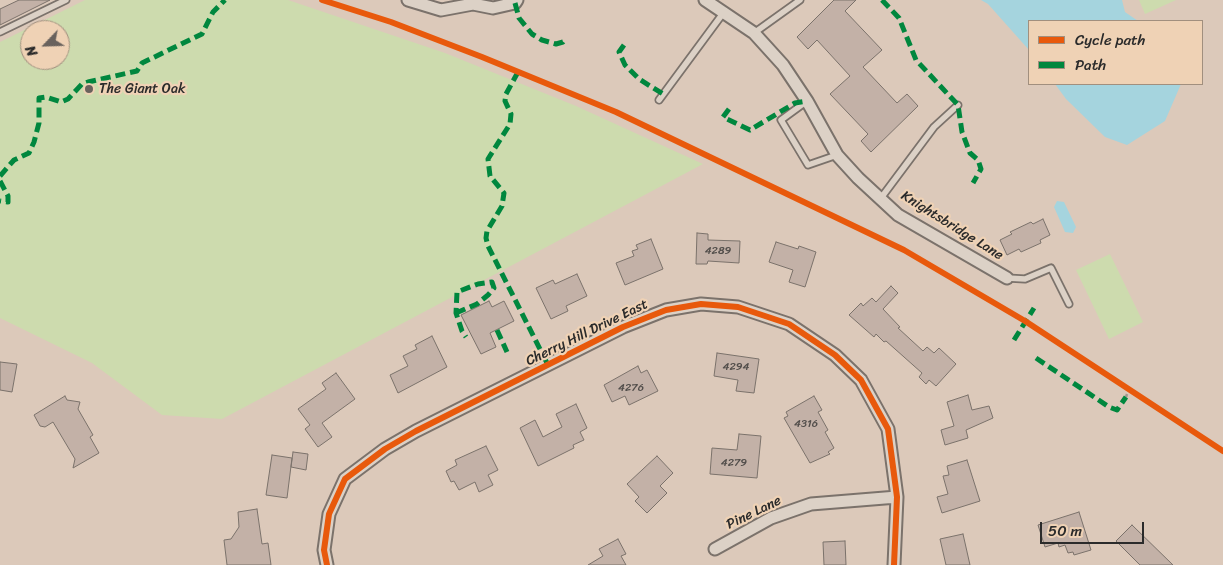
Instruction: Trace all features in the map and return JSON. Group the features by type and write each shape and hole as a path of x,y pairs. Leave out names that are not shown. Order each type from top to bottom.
{"street":[{"path":"408,0 441,10 473,4 493,8 515,3 517,0"},
{"name":"Knightsbridge Lane","path":"705,0 754,33 782,65 807,101 837,155 880,198 898,214 1008,278"},
{"name":"Cherry Hill Drive East","path":"327,565 324,550 329,514 345,479 385,450 416,431 623,327 666,310 701,304 738,306 790,324 842,361 861,380 888,429 897,497 894,565"},
{"name":"Pine Lane","path":"715,549 771,518 811,504 897,497"}],"lane":[{"path":"0,32 66,0"},
{"path":"754,33 800,0"},
{"path":"659,100 724,12"},
{"path":"807,101 781,120 808,165 837,155"},
{"path":"880,198 934,128 958,105"},
{"path":"1008,278 1025,279 1051,268 1068,304"}],"path":[{"path":"1122,385 1137,395"}],"green space":[{"path":"85,0 288,0 445,53 576,106 703,164 222,419 162,415 92,363 0,318 0,42 20,32 20,70 70,70 70,20 45,20"},
{"path":"1139,0 1176,0 1145,14"},
{"path":"1110,254 1143,322 1109,339 1076,270"}],"water":[{"path":"981,0 1122,0 1125,12 1137,20 1028,20 1028,49 988,4"},
{"path":"1056,85 1181,85 1165,121 1127,145 1105,137 1066,99"},
{"path":"1057,201 1064,202 1076,227 1073,233 1065,232 1054,207"}],"building":[{"path":"19,0 50,0 0,25 0,9"},
{"path":"834,0 856,0 845,11 882,50 863,67 897,103 907,94 918,106 871,152 861,141 868,134 830,94 850,76 817,40 808,49 797,37"},
{"path":"1043,219 1050,235 1040,240 1041,243 1021,252 1019,249 1007,255 1000,240 1012,234 1010,232 1031,222 1033,224"},
{"path":"697,233 708,234 708,240 740,241 739,263 708,261 707,264 696,264"},
{"path":"651,239 663,269 625,285 616,263 634,256 632,251 638,249 636,245"},
{"path":"776,242 798,249 799,246 816,252 805,287 789,282 793,270 769,262"},
{"path":"577,274 587,296 566,306 568,311 551,319 536,288 553,280 555,284"},
{"path":"891,286 898,293 883,309 900,327 898,328 923,351 927,347 934,353 939,348 956,364 936,386 929,380 926,384 919,377 922,373 886,341 884,342 876,334 874,337 849,315 861,303 863,306 872,298 876,302"},
{"path":"489,301 492,307 504,301 514,321 490,333 496,347 481,354 461,315"},
{"path":"432,336 447,367 398,393 390,375 408,366 403,356 417,349 415,345"},
{"path":"717,353 759,359 754,393 736,391 738,380 714,376"},
{"path":"0,362 17,364 12,392 0,390"},
{"path":"638,366 641,373 647,370 658,391 629,405 625,396 612,402 604,385"},
{"path":"336,373 355,399 322,423 332,437 318,447 305,429 310,425 298,409 326,389 322,383"},
{"path":"968,395 972,410 989,406 993,418 966,430 968,438 945,445 941,430 954,426 947,402"},
{"path":"65,396 67,400 80,402 78,409 93,435 90,437 99,453 73,468 75,459 53,422 45,427 40,426 34,415"},
{"path":"814,396 822,410 818,412 828,430 825,432 834,448 828,452 830,454 810,463 784,418 788,416 786,412"},
{"path":"576,404 587,428 580,432 584,440 573,445 574,448 538,466 520,428 535,420 543,437 562,427 556,414"},
{"path":"739,434 761,436 757,478 710,474 712,448 737,450"},
{"path":"486,446 498,470 488,475 493,485 479,492 475,482 459,490 454,481 451,482 446,471 457,465 455,460"},
{"path":"293,452 308,454 306,470 291,467"},
{"path":"272,455 292,458 287,498 266,495"},
{"path":"657,456 673,473 660,486 667,493 647,513 635,501 639,497 627,484"},
{"path":"967,460 980,501 942,513 937,497 948,494 943,476 949,475 947,466"},
{"path":"257,509 262,544 268,543 271,565 227,565 224,540 231,539 239,527 238,512"},
{"path":"1079,512 1091,550 1074,555 1073,552 1068,553 1065,545 1059,547 1058,543 1045,547 1038,525"},
{"path":"1132,525 1173,565 1140,565 1116,541"},
{"path":"963,534 970,565 946,565 940,539"},
{"path":"618,539 626,554 621,556 626,565 588,565 603,556 599,549"},
{"path":"845,541 846,565 824,565 823,542"}],"marked path":[{"path":"0,176 14,160 29,153 39,123 39,98 46,97 61,102 68,99 82,84 137,71 142,63 202,34 213,12 225,0"},
{"path":"882,0 899,18 916,60 958,105 962,132 970,153 978,160 981,169 973,183"},
{"path":"515,3 519,18 532,34 542,40 556,44 563,42 566,38"},
{"path":"624,45 619,52 625,65 639,79 663,94"},
{"path":"518,72 506,94 505,101 511,114 510,124 488,159 490,176 504,193 502,206 487,231 486,238 488,246 548,365"},
{"path":"729,109 723,117 750,130 795,103 807,101"},
{"path":"0,181 8,196 8,202 0,201"},
{"path":"456,313 477,304 488,295 494,288 492,282 478,284 457,292 456,313 466,337"},
{"path":"1014,340 1034,308"},
{"path":"497,330 507,352"},
{"path":"1036,358 1109,407 1117,410 1126,397"}],"cycle path":[{"path":"322,0 391,22 616,112 904,250 1025,321 1223,451"},
{"path":"327,565 324,550 329,514 345,479 385,449 416,431 623,327 666,310 701,304 738,307 789,324 835,355 861,380 888,429 897,497 894,565"}],"place":[{"name":"The Giant Oak","path":"89,89"}]}
